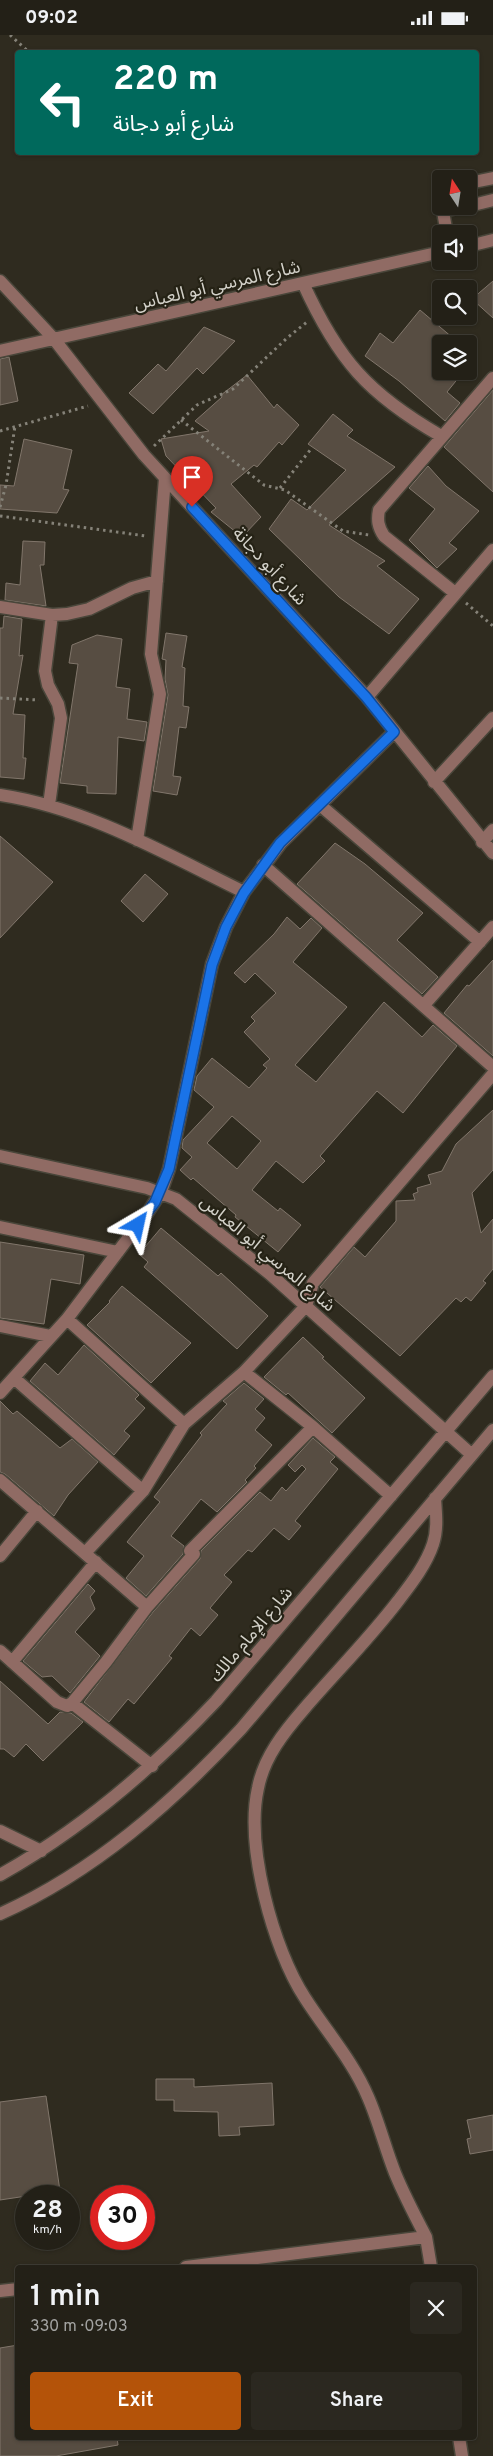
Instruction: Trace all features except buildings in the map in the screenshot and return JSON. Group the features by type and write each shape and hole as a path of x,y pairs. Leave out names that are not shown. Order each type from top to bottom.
{"street":[{"path":"478,181 493,178"},
{"path":"478,204 493,200"},
{"path":"477,244 493,240"},
{"name":"شارع المرسي أبو العباس","path":"0,351 432,254"},
{"name":"شارع أبو دجانة","path":"0,281 54,339 144,455 366,697 482,842 493,853"},
{"path":"303,283 317,314 340,352 369,386 403,414 442,436"},
{"path":"454,593 384,535 379,528 377,519 379,510 493,379"},
{"path":"137,840 160,694 151,654 165,478"},
{"path":"366,697 493,550"},
{"path":"0,607 52,615 67,614 89,609 132,588 157,581"},
{"path":"49,805 62,718 48,685 45,671 52,615"},
{"path":"434,782 493,718"},
{"path":"0,1393 67,1319 161,1191 169,1169 212,965 226,927 244,893 262,865 280,843 394,732"},
{"path":"0,795 49,805 137,840 244,893"},
{"path":"320,805 480,942"},
{"path":"482,842 493,830"},
{"path":"262,865 493,1067"},
{"path":"424,1005 493,927"},
{"path":"86,1553 143,1491 184,1424 244,1372 306,1306 313,1283 493,1074"},
{"name":"شارع المرسي أبو العباس","path":"0,1156 161,1191 176,1199 230,1241 306,1306 472,1455"},
{"path":"0,1227 118,1252"},
{"path":"67,1319 184,1424"},
{"path":"0,1326 50,1336"},
{"path":"244,1372 313,1427 391,1496"},
{"name":"شارع الإمام مالك","path":"0,1875 41,1851 96,1812 152,1766 216,1701 493,1376"},
{"path":"14,1378 143,1491"},
{"path":"0,1651 57,1703 67,1706 72,1703 106,1662 147,1607 194,1554 190,1551 313,1427"},
{"path":"0,1914 69,1877 118,1843 182,1789 241,1729 493,1430"},
{"path":"0,1480 147,1607"},
{"path":"431,2265 426,2237 404,2196 369,2098 354,2069 305,1998 288,1968 268,1906 261,1873 254,1813 258,1787 267,1762 281,1736 346,1664 414,1580 433,1544 437,1524 435,1498"},
{"path":"0,1555 37,1511"},
{"path":"12,1662 96,1562"},
{"path":"72,1703 152,1766"},
{"path":"0,1831 41,1851"},
{"path":"202,2265 426,2237"},
{"path":"0,2291 15,2289"},
{"path":"459,2440 462,2456"}],"path":[{"path":"10,35 27,50"},
{"path":"144,455 197,405 233,389 287,338 317,314"},
{"path":"0,431 102,402"},
{"path":"181,420 264,485 280,488 343,531 359,535 384,535"},
{"path":"0,507 6,485 15,426"},
{"path":"280,488 311,449"},
{"path":"0,516 160,538"},
{"path":"454,593 493,626"},
{"path":"0,698 56,701"}],"route":[{"path":"138,1225 155,1202 169,1169 203,1003 212,965 226,927 244,893 262,865 280,843 394,732 366,697 192,507"}]}
